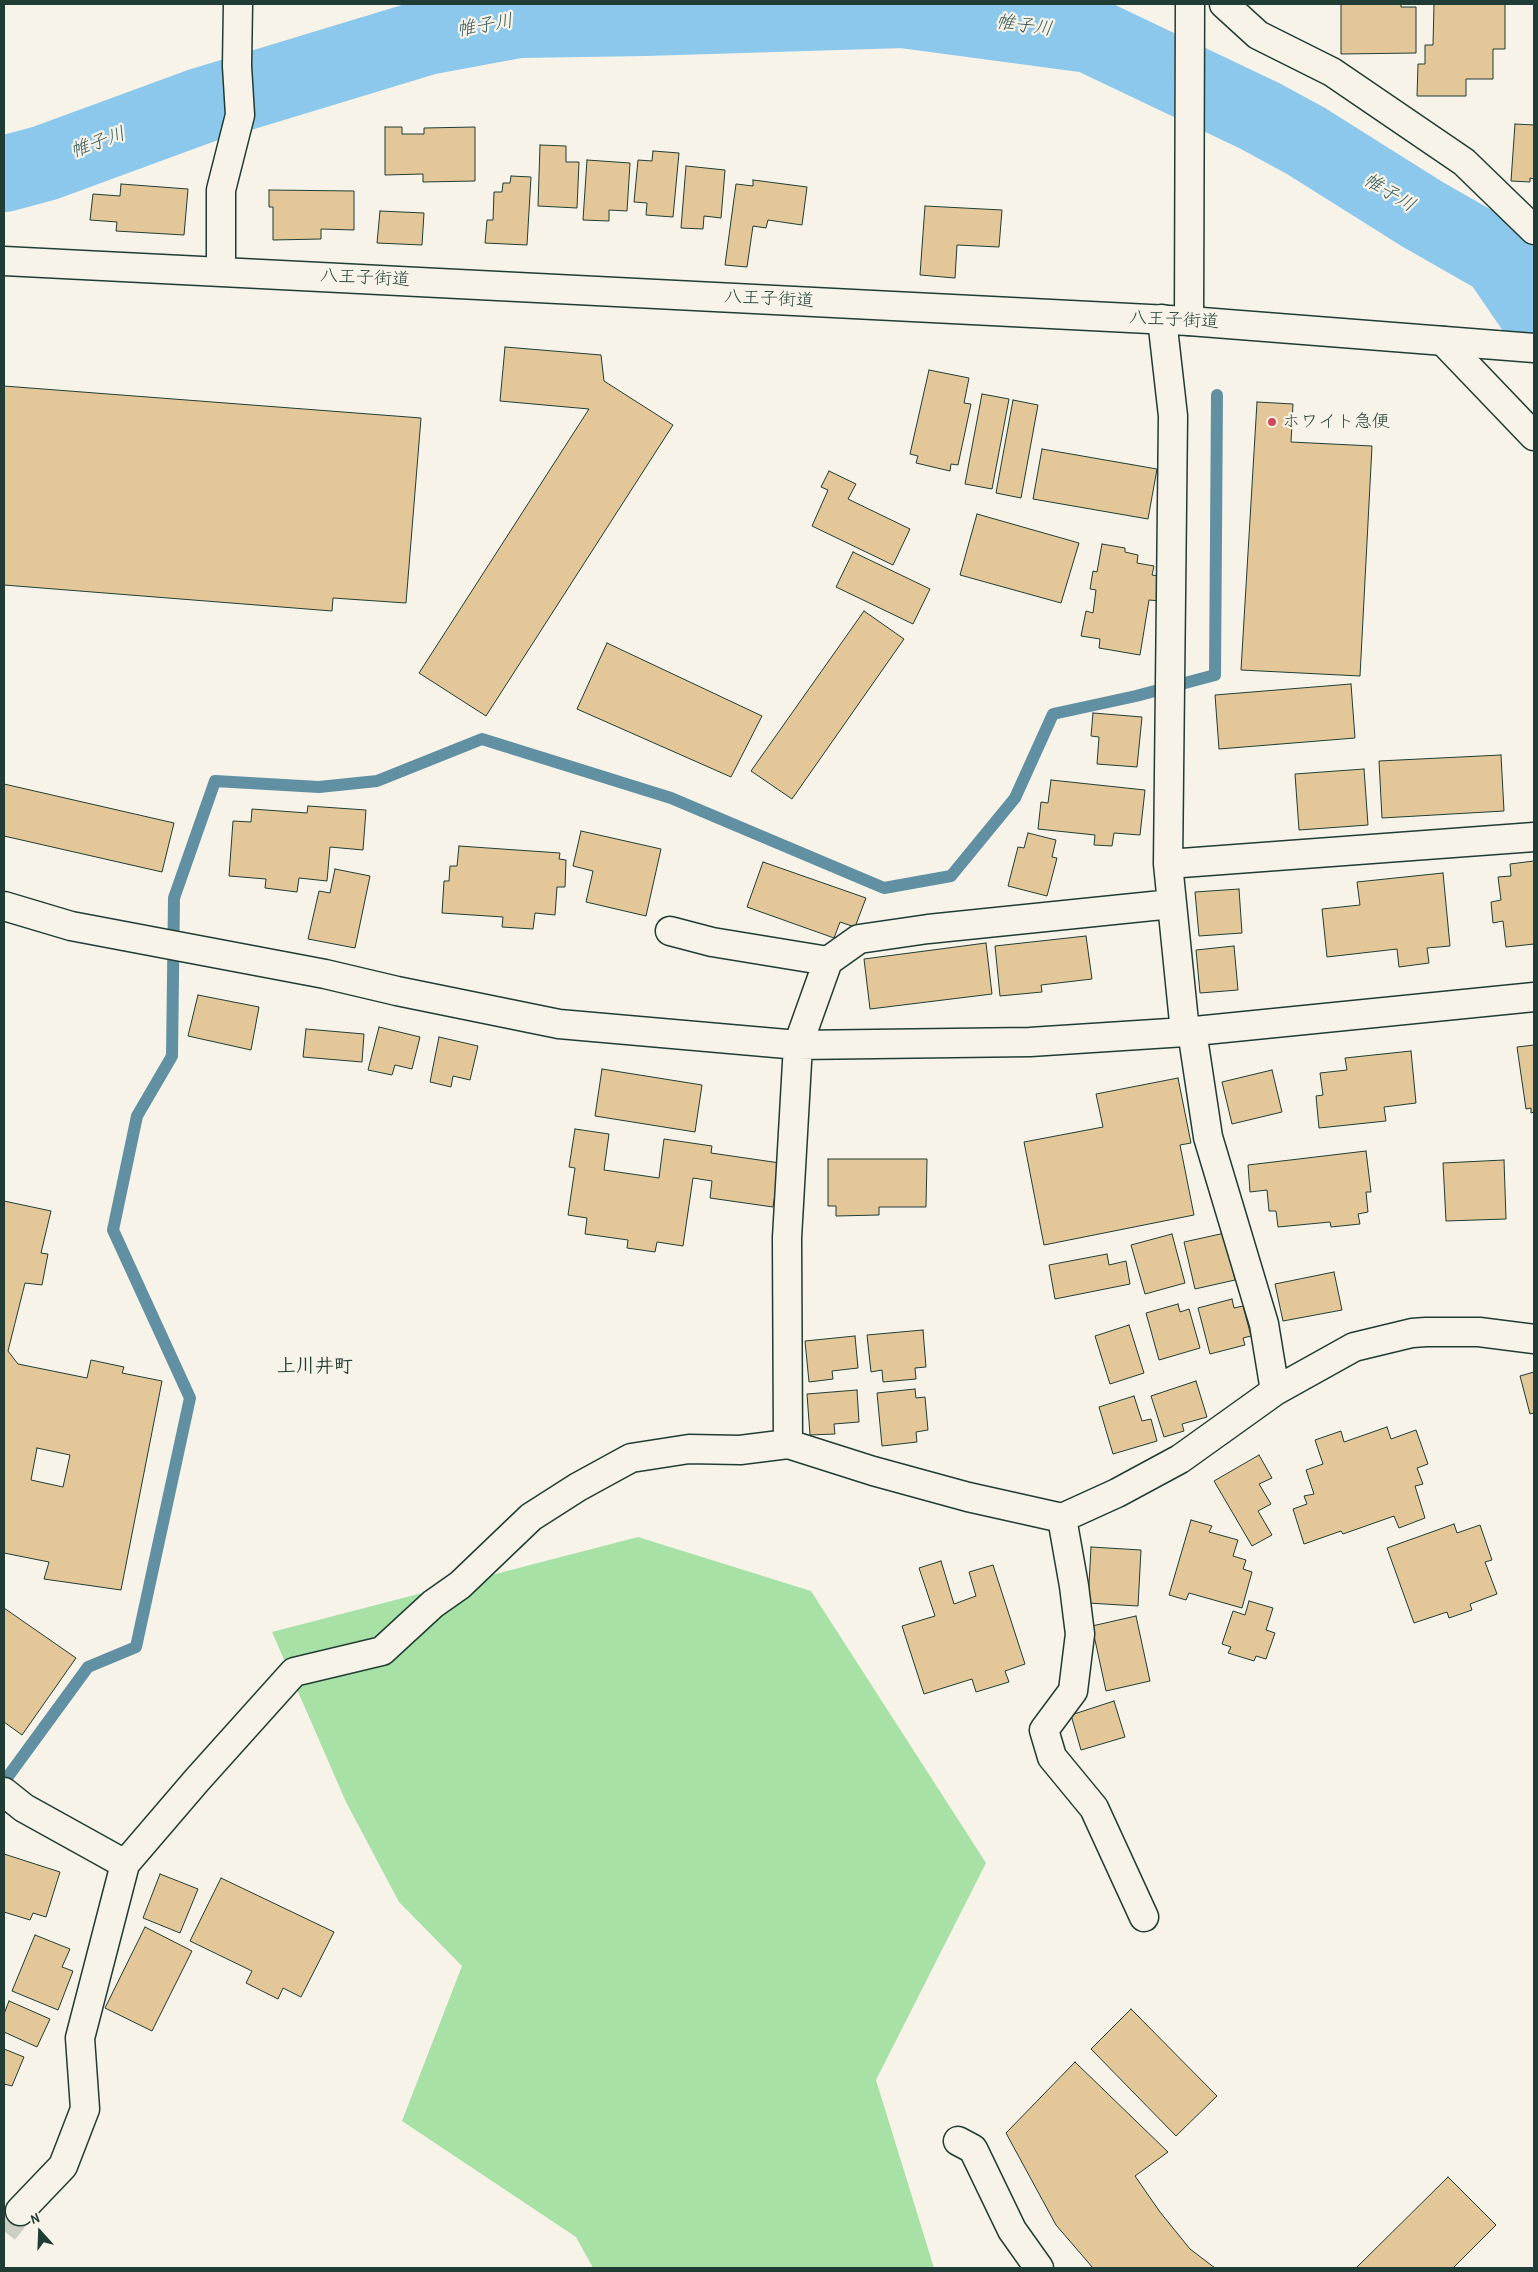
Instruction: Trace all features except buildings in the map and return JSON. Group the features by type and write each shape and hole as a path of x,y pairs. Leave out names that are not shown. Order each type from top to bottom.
{"main road":[{"path":"221,271 221,190 240,115 237,66 238,4"},
{"path":"1224,4 1258,35 1332,72 1464,162 1534,230"},
{"path":"1189,321 1190,11"},
{"name":"八王子街道","path":"4,261 1162,319 1523,347"},
{"path":"1162,319 1173,416 1168,864 1172,904 1189,1031 1208,1137 1264,1324 1275,1391"},
{"path":"1443,341 1534,436"},
{"path":"1168,864 1534,837"},
{"path":"788,1444 787,1238 798,1045 828,961 860,939 928,929 1172,904"},
{"path":"4,906 72,926 325,974 397,991 559,1024 798,1045 1030,1042 1189,1031 1534,997"},
{"path":"670,931 712,942 828,961"},
{"path":"20,2211 63,2166 86,2109 80,2038 126,1864 197,1780 294,1672 382,1652 433,1604 460,1585 531,1517 578,1487 631,1458 689,1449 740,1450 788,1444 949,1492 1062,1518 1117,1493 1180,1459 1275,1391 1354,1347 1412,1333 1479,1332 1534,1338"},
{"path":"1062,1518 1080,1634 1072,1691 1044,1730 1052,1757 1094,1808 1144,1917"},
{"path":"4,1792 24,1808 126,1864"},
{"path":"958,2141 973,2149 1012,2230 1039,2268"}],"green space":[{"path":"638,1537 811,1591 986,1863 876,2080 934,2268 593,2268 576,2237 402,2121 462,1966 399,1902 346,1802 272,1632"}],"waterway":[{"name":"帷子川","path":"4,174 45,163 203,105 427,37 519,20 903,10 1090,35 1260,116 1306,141 1422,214 1499,258 1534,309"},
{"path":"1254,141 1260,116"},
{"path":"4,1782 88,1667 136,1647 190,1398 113,1230 137,1116 172,1056 174,898 215,781 319,787 377,781 482,739 671,798 884,888 951,876 1015,798 1053,714 1136,696 1215,675 1217,395"}],"tunnel":[{"path":"4,2231 20,2211"}],"place":[{"name":"ホワイト急便","path":"1272,422"}],"district":[{"name":"上川井町","path":"315,1367"}]}
